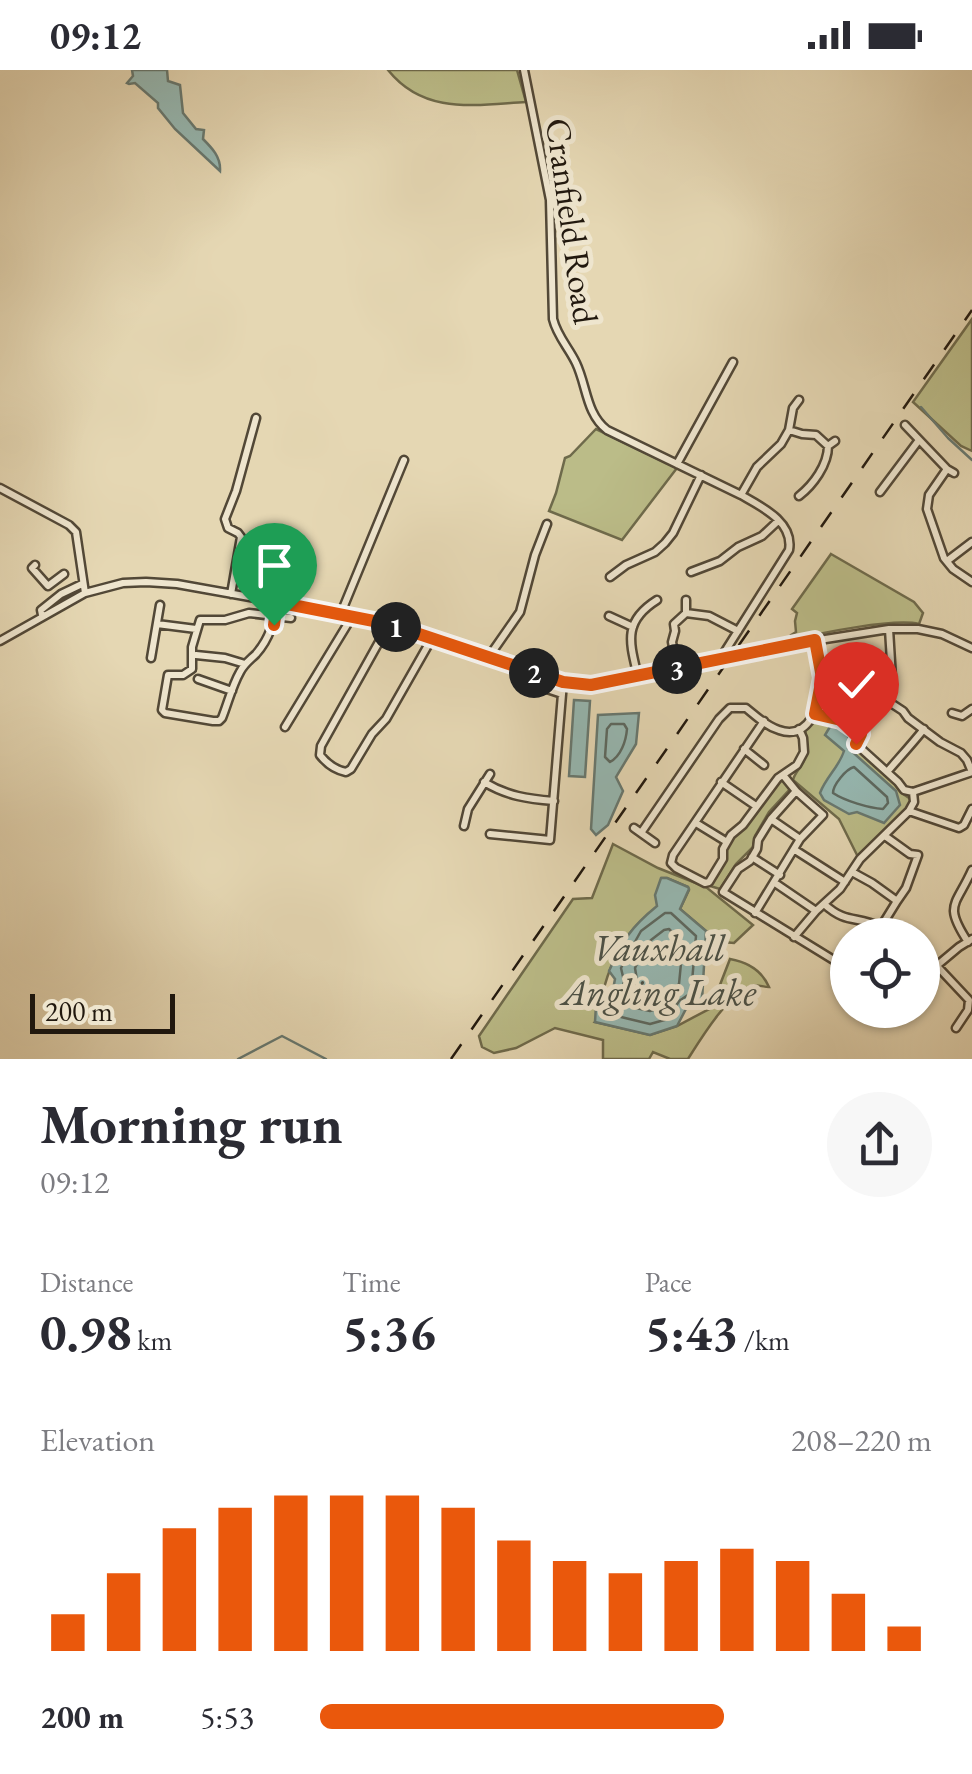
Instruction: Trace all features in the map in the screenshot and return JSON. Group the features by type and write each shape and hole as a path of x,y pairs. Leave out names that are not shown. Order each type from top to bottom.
{"street":[{"name":"Cranfield Road","path":"524,70 550,200 555,327 576,363 591,410 600,425 741,495 778,520"},
{"path":"677,464 734,362"},
{"path":"741,495 757,467 790,430 793,408 799,400"},
{"path":"232,594 241,538 228,528 225,520 256,418"},
{"path":"905,426 950,471 929,494 927,508 947,562 972,582"},
{"path":"790,430 816,434 832,444 824,466 799,496"},
{"path":"880,492 919,440"},
{"path":"341,613 404,460"},
{"path":"610,576 665,544 701,475"},
{"path":"0,488 76,532 85,593"},
{"path":"691,572 720,561 762,536 778,520 790,537 789,550 724,653 727,659"},
{"path":"488,658 520,612 547,524"},
{"path":"947,562 972,542"},
{"path":"35,565 32,568 48,586 64,574"},
{"path":"0,641 85,593 123,583 146,582 389,624 563,682 591,685 889,629 942,634 972,648"},
{"path":"53,584 61,594"},
{"path":"42,615 41,610 61,594 82,584"},
{"path":"638,677 629,642 646,607 657,600"},
{"path":"686,600 686,613"},
{"path":"232,690 194,676 168,675 162,710 219,721 245,664 274,625 277,602"},
{"path":"152,658 160,606"},
{"path":"194,676 192,647 198,622 203,618 224,620 248,613 291,618"},
{"path":"677,669 672,642 674,624 686,613 709,616 738,631"},
{"path":"285,727 350,615"},
{"path":"609,616 634,626"},
{"path":"157,624 196,628"},
{"path":"389,624 322,746 320,755 325,762 340,771 350,770 372,734 382,726 431,640"},
{"path":"862,652 864,683 868,688 882,698 903,711 940,742 961,753 972,772 906,792 856,744 882,698 892,678 889,629"},
{"path":"655,843 637,831 678,782 681,772 725,712 741,706 782,732 799,730 815,714 822,678 815,640"},
{"path":"196,655 245,664"},
{"path":"490,834 550,840 563,682"},
{"path":"544,688 562,694"},
{"path":"952,713 962,716 972,709"},
{"path":"815,714 841,720 861,734"},
{"path":"764,722 673,855 671,863 676,868 704,883 709,882 722,859 731,835 744,826 778,778 797,765 804,752 799,730"},
{"path":"887,772 924,729"},
{"path":"744,750 764,765"},
{"path":"464,826 468,809 490,774"},
{"path":"755,913 800,840 823,814 783,775"},
{"path":"484,782 524,799 554,801"},
{"path":"721,782 756,806"},
{"path":"796,791 771,820 758,840 757,850 723,892 830,957"},
{"path":"794,937 845,882 860,859 909,811 914,802 913,792"},
{"path":"909,811 959,828 972,809"},
{"path":"771,820 800,840"},
{"path":"696,823 727,842"},
{"path":"885,836 918,856 906,888 886,918"},
{"path":"795,850 845,882"},
{"path":"752,857 780,874"},
{"path":"940,964 970,941 952,914 952,905 972,870"},
{"path":"852,872 896,900"},
{"path":"775,883 816,910"},
{"path":"824,904 845,918"},
{"path":"940,969 969,1000 968,1010 956,1028"}],"green space":[{"path":"388,70 517,70 526,102 469,105 434,101 402,84"},
{"path":"972,319 972,451 961,446 913,402"},
{"path":"596,429 677,468 622,540 549,511 565,458"},
{"path":"831,554 914,602 923,613 919,624 875,625 792,640 797,613 792,609"},
{"path":"817,717 836,721 856,732 853,745 912,800 912,805 858,857 839,819 793,780 805,756 805,729"},
{"path":"781,778 791,788 769,812 753,847 720,889 710,886 728,844"},
{"path":"613,844 706,887 753,925 734,943 723,942 724,935 706,931 680,909 688,887 662,878 658,906 637,924 617,954 603,991 612,994 610,1007 595,1022 650,1035 677,1026 711,1008 730,959 753,968 769,987 752,986 734,997 688,1059 670,1059 653,1052 649,1059 603,1059 603,1040 555,1028 516,1048 494,1053 482,1047 479,1036 573,899 592,898"}],"water":[{"path":"132,70 167,70 168,81 180,85 183,113 196,129 204,130 203,139 213,149 220,171 175,129 158,103 135,83 127,83 133,76"},
{"path":"574,700 590,701 585,777 569,776"},
{"path":"639,713 636,744 616,777 623,791 608,825 596,835 591,829 598,715"},
{"path":"831,725 844,728 848,748 896,791 900,805 884,823 857,812 849,814 824,800 820,793 844,751 825,735"},
{"name":"Vauxhall Angling Lake","path":"661,878 688,887 680,909 706,931 702,1001 687,1007 677,1026 650,1035 595,1022 596,1005 610,1006 615,979 609,971 628,935 657,906 655,895"}],"waterway":[{"path":"921,407 972,460"},
{"path":"238,1059 282,1036 326,1059"}],"railway":[{"path":"451,1059 972,310"}],"route":[{"path":"274,625 277,602 350,615 389,624 563,682 591,685 815,640 822,678 815,714 841,720 861,734 856,744"}]}
